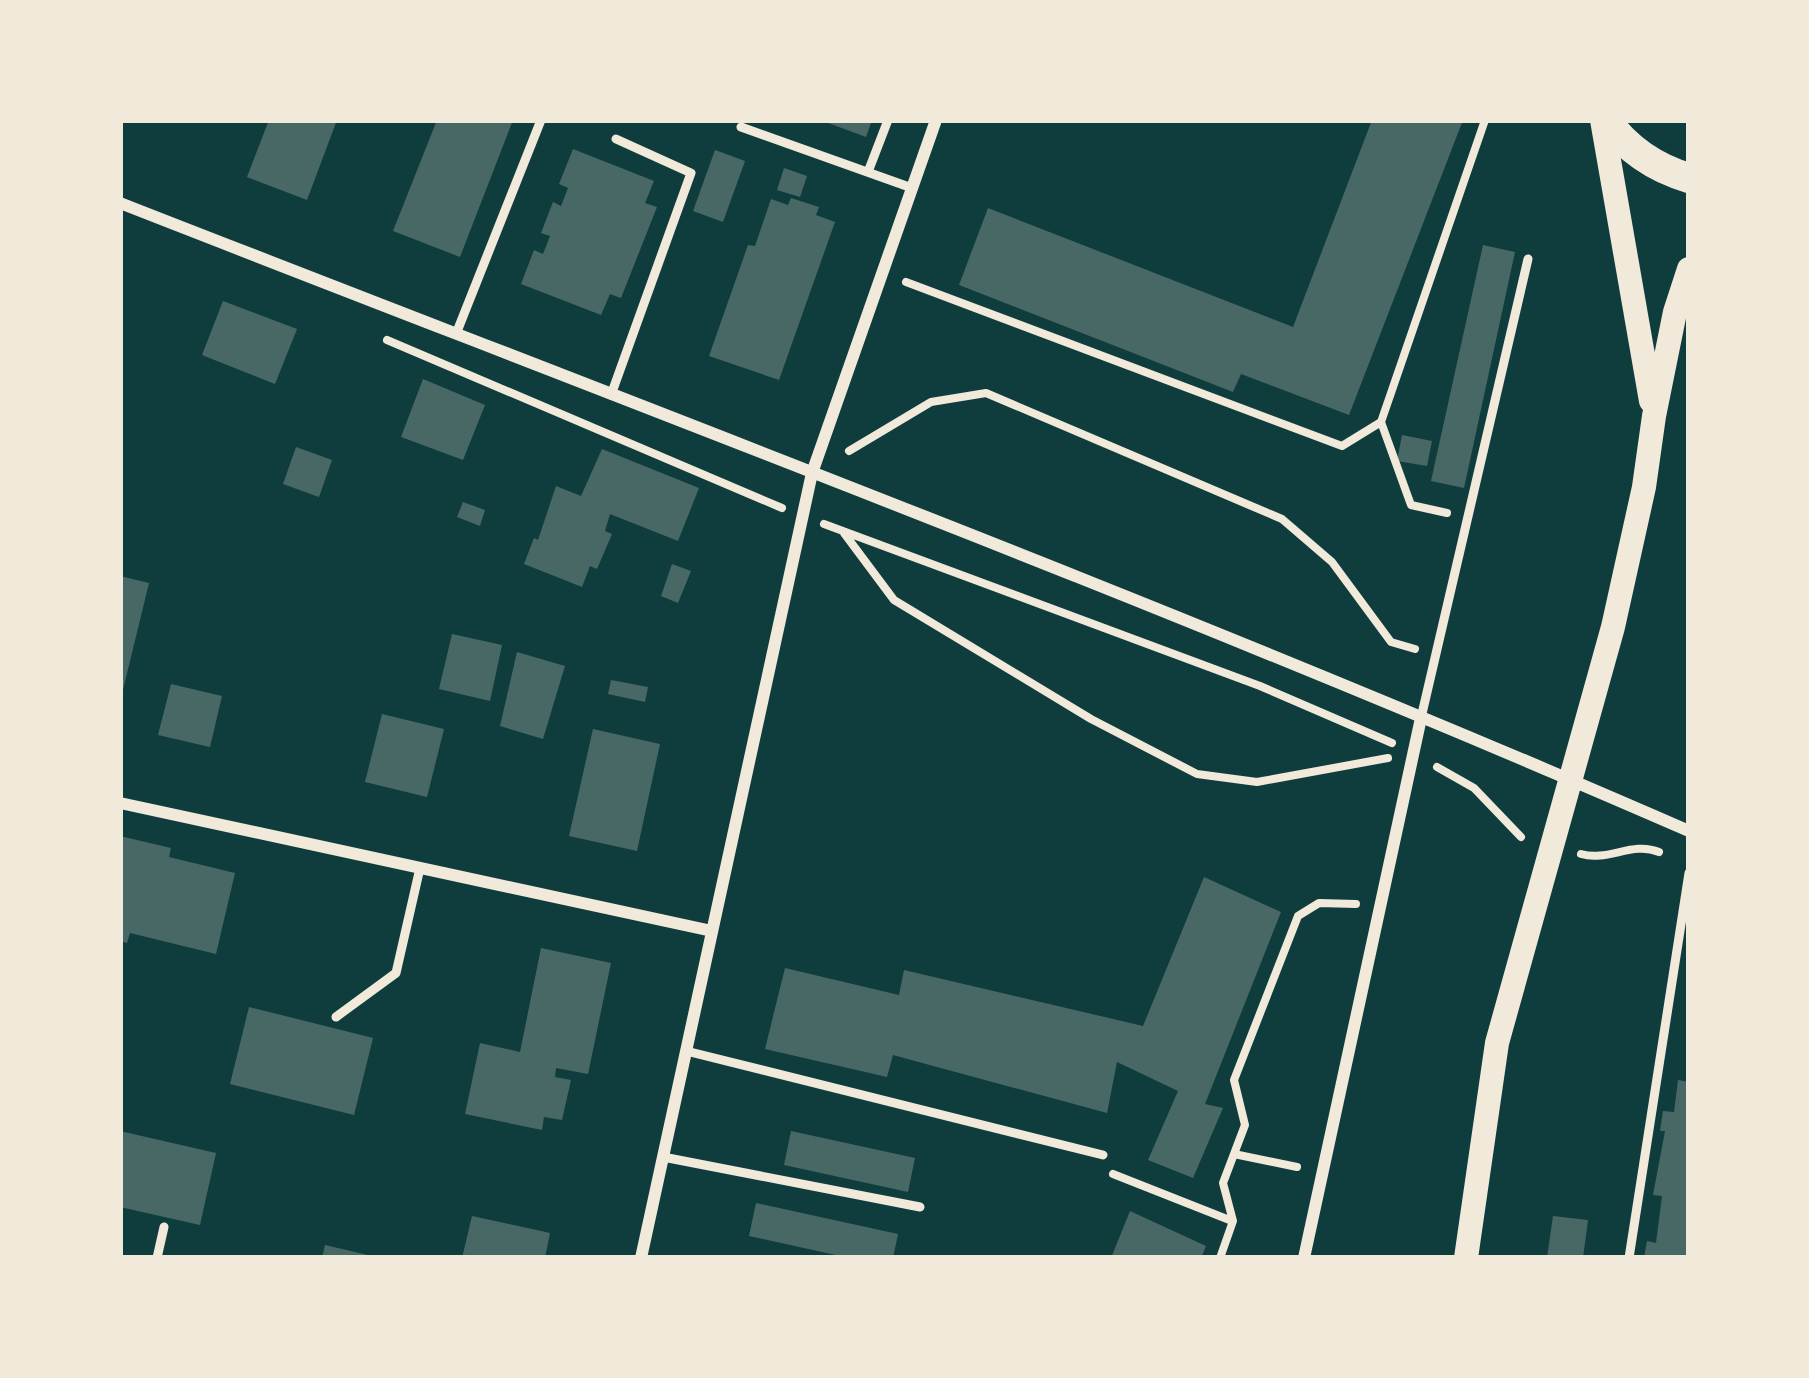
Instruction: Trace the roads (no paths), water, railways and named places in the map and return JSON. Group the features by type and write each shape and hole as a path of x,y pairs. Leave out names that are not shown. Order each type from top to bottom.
{"highway":[{"path":"1604,120 1652,163 1689,178"}],"main road":[{"path":"1604,120 1654,416"},
{"path":"1466,1258 1497,1042 1613,627 1676,311 1689,269"}],"street":[{"path":"641,1258 812,473 936,120"},
{"path":"120,202 812,473 1421,718 1689,832"},
{"path":"1304,1258 1421,718"},
{"path":"120,803 712,931"}],"lane":[{"path":"456,334 541,120"},
{"path":"868,172 887,120"},
{"path":"741,127 912,188"},
{"path":"611,394 691,173 616,139"},
{"path":"1421,718 1528,259"},
{"path":"337,1017 396,973 419,868"},
{"path":"1629,1258 1689,873"},
{"path":"686,1051 1103,1155"},
{"path":"663,1157 920,1207"},
{"path":"157,1258 164,1227"}]}
